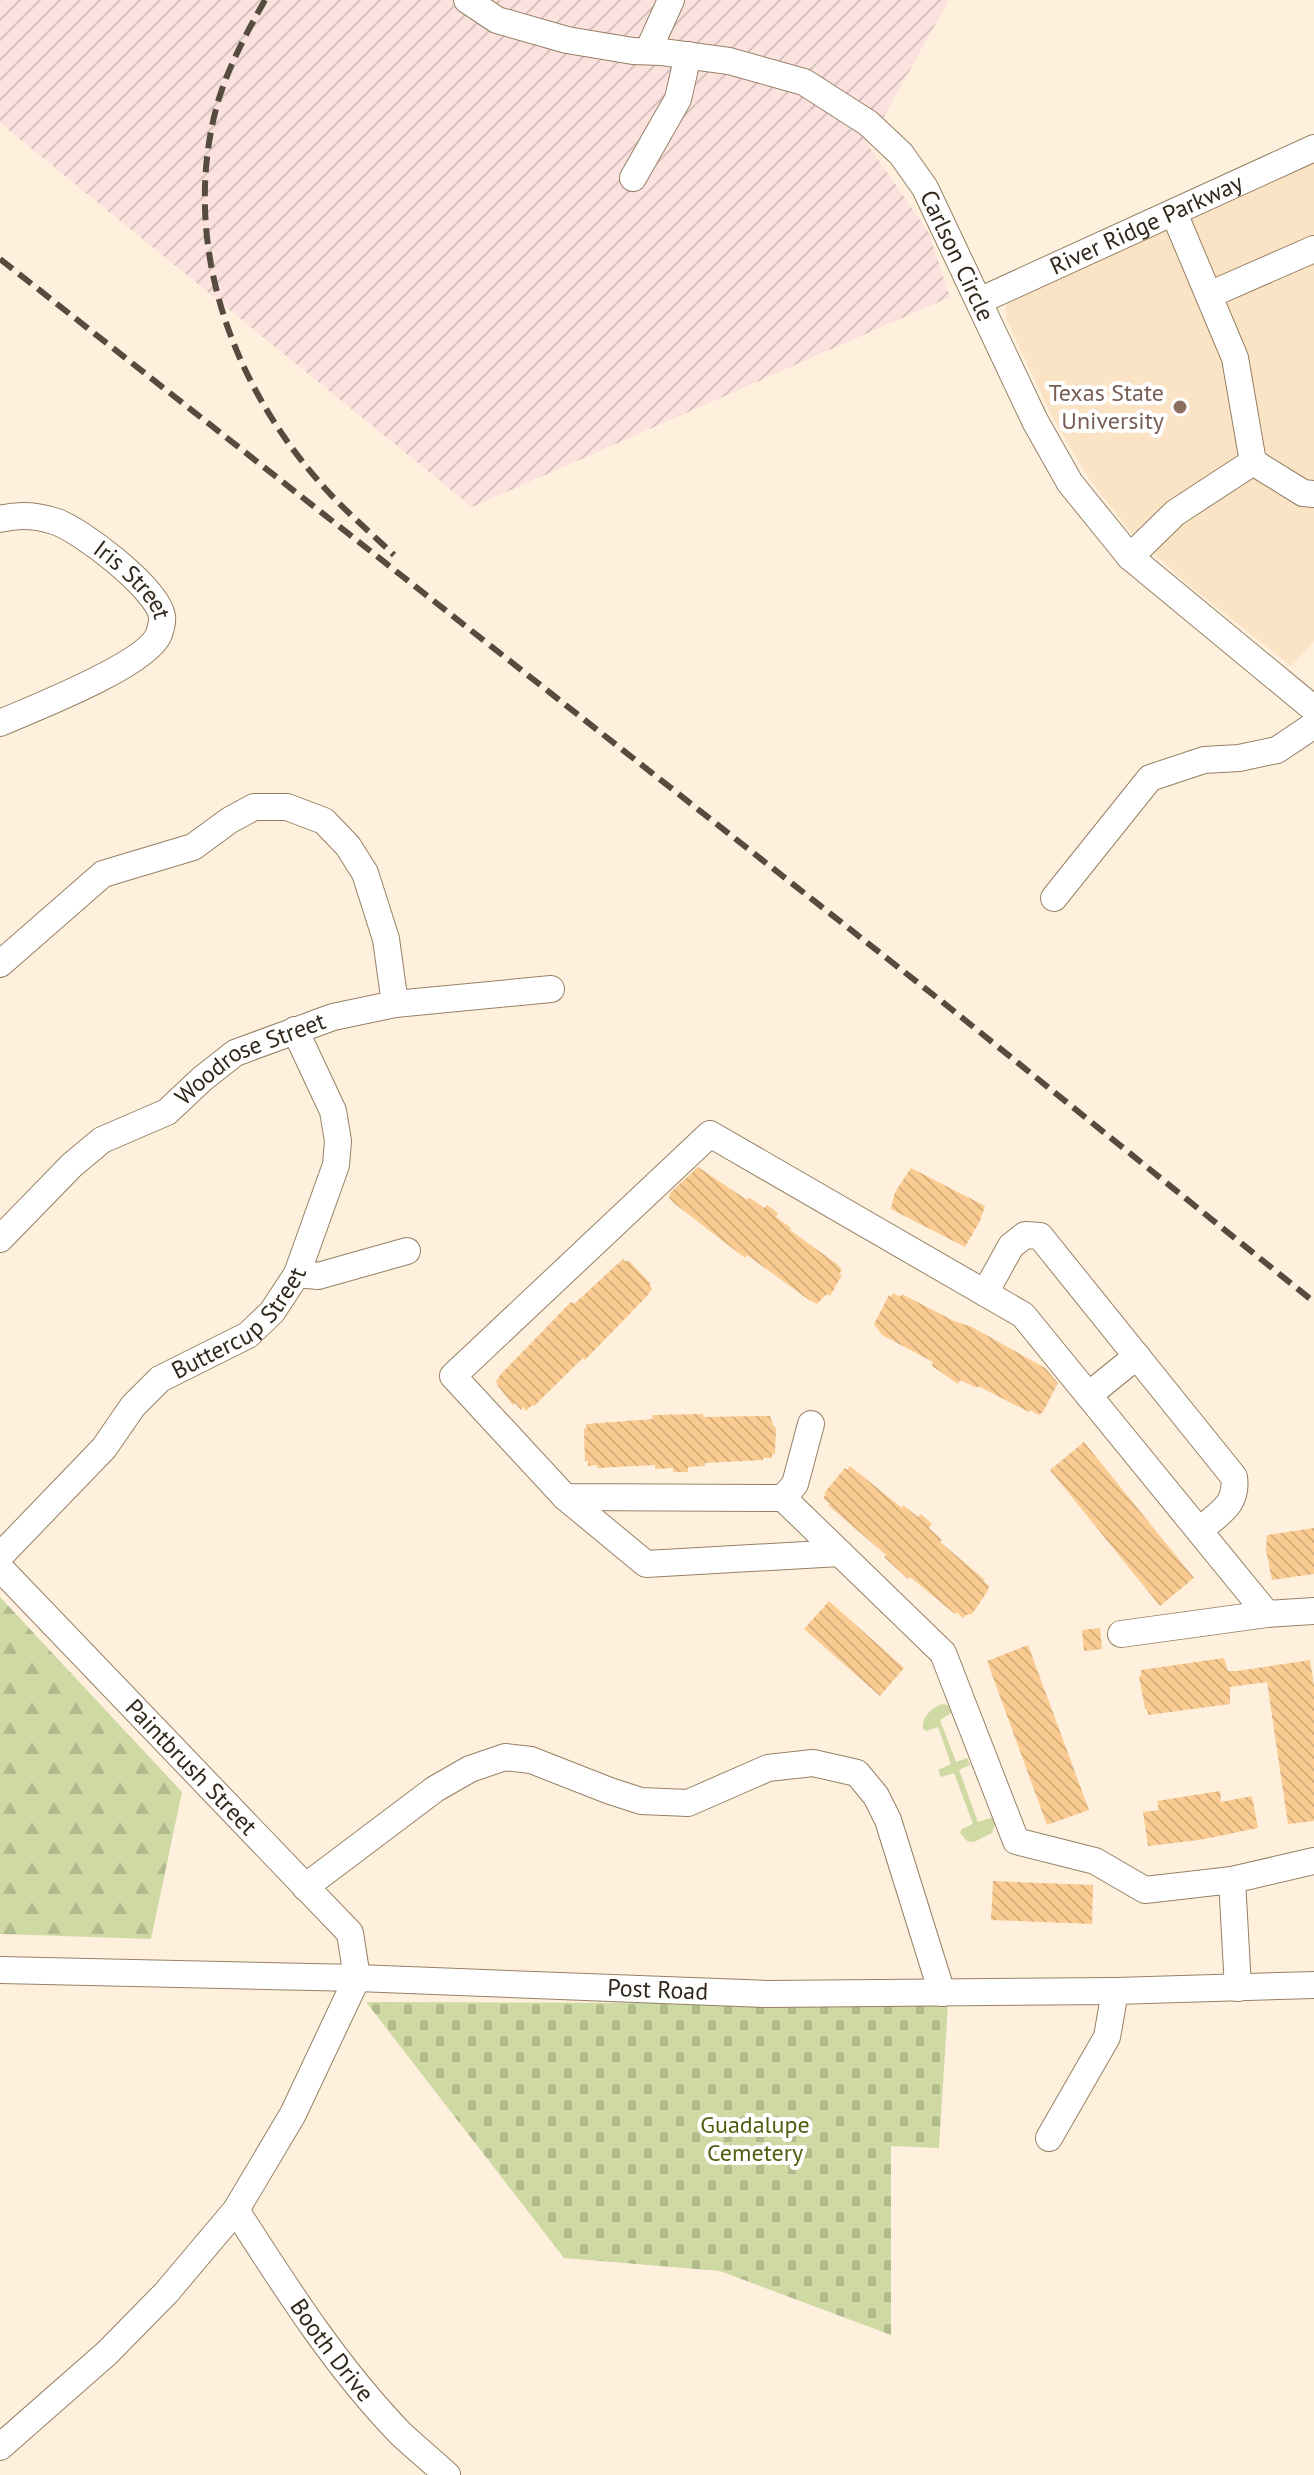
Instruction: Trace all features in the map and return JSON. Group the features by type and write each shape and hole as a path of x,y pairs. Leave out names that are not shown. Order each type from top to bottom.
{"street":[{"name":"Carlson Circle","path":"467,0 497,20 567,40 729,61 804,82 868,123 901,154 925,188 1035,421 1070,483 1130,557 1314,709"},
{"path":"648,51 671,0"},
{"path":"633,178 678,99 688,55"},
{"name":"River Ridge Parkway","path":"979,301 1314,148"},
{"path":"1174,213 1235,358 1253,462 1303,493 1314,494"},
{"path":"1209,295 1314,249"},
{"path":"1130,557 1175,513 1253,462"},
{"name":"Iris Street","path":"0,519 19,514 57,522 129,571 146,587 162,616 158,637 108,676 0,723"},
{"path":"1054,898 1150,778 1204,760 1239,758 1277,750 1314,725"},
{"path":"0,964 103,874 193,847 254,807 287,807 324,821 348,846 365,873 386,939 395,1004"},
{"name":"Woodrose Street","path":"0,1239 63,1174 102,1140 167,1112 235,1053 333,1017 395,1004 551,989"},
{"name":"Buttercup Street","path":"0,1556 104,1448 133,1406 160,1379 248,1335 272,1312 297,1274 336,1165 338,1141 333,1111 295,1030"},
{"path":"840,1553 646,1564 565,1497 453,1376 710,1134 1023,1315 1267,1614"},
{"path":"985,1293 1011,1246 1025,1235 1040,1236 1234,1477 1236,1492 1231,1503 1200,1530"},
{"path":"297,1274 318,1276 407,1251"},
{"path":"1090,1394 1137,1356"},
{"path":"783,1498 795,1484 811,1424"},
{"path":"565,1497 783,1498 943,1653 1016,1841 1095,1861 1145,1890 1232,1880 1314,1861"},
{"name":"Paintbrush Street","path":"0,1568 350,1933 357,1978"},
{"path":"1121,1634 1267,1614 1314,1611"},
{"path":"305,1887 435,1789 470,1769 505,1757 531,1760 641,1801 688,1803 768,1768 813,1763 857,1773 876,1796 888,1820 942,1993"},
{"path":"1232,1880 1238,1988"},
{"name":"Post Road","path":"0,1970 357,1978 767,1994 1115,1991 1314,1985"},
{"path":"0,2447 107,2353 166,2293 236,2210 293,2114 357,1978"},
{"path":"1049,2138 1107,2037 1115,1991"},
{"name":"Booth Drive","path":"236,2210 301,2311 367,2396 402,2434 447,2475"}],"shaded area":[{"path":"0,0 949,0 868,145 929,233 950,297 472,507 0,123"},
{"name":"Texas State University","path":"1314,155 1314,642 1291,666 1187,584 1132,534 1089,479 1052,417 1005,311 1007,302"}],"green space":[{"path":"0,1597 182,1792 151,1939 0,1934"},
{"path":"942,1704 950,1706 953,1712 940,1720 956,1762 967,1758 970,1765 959,1770 978,1822 993,1817 996,1821 992,1833 974,1842 967,1841 960,1833 973,1824 954,1773 941,1777 938,1770 951,1764 938,1727 923,1729 928,1714"},
{"name":"Guadalupe Cemetery","path":"366,2002 948,2004 939,2148 891,2146 891,2335 720,2271 564,2258"}],"building":[{"path":"698,1167 747,1200 749,1197 764,1208 767,1205 778,1213 776,1217 790,1230 837,1264 842,1275 830,1296 827,1294 817,1304 809,1300 747,1255 745,1258 675,1204 669,1198 670,1193"},
{"path":"911,1168 985,1206 965,1247 891,1209 895,1192"},
{"path":"623,1259 628,1260 651,1284 652,1289 647,1296 585,1360 583,1358 534,1406 526,1411 515,1403 513,1405 496,1381 501,1374 571,1302 574,1304"},
{"path":"893,1293 900,1297 902,1294 972,1327 1045,1368 1058,1383 1043,1412 1039,1415 1029,1412 960,1380 958,1384 932,1366 933,1362 882,1335 874,1324"},
{"path":"703,1414 703,1417 770,1416 776,1427 775,1454 763,1460 705,1463 705,1466 688,1467 688,1472 673,1472 673,1468 655,1469 655,1465 597,1468 598,1465 588,1466 588,1461 585,1461 586,1424 653,1419 652,1415"},
{"path":"1084,1442 1194,1578 1160,1606 1050,1470"},
{"path":"850,1466 902,1508 903,1505 918,1517 921,1514 932,1524 929,1528 942,1540 940,1542 985,1580 989,1586 987,1592 972,1614 963,1618 955,1614 910,1577 908,1579 884,1557 886,1555 828,1505 823,1498 824,1493"},
{"path":"1314,1528 1314,1574 1272,1580 1266,1550 1267,1535"},
{"path":"829,1601 904,1668 880,1696 804,1629"},
{"path":"1100,1628 1102,1649 1084,1651 1082,1630"},
{"path":"1028,1645 1089,1810 1047,1825 987,1661"},
{"path":"1224,1658 1228,1671 1310,1660 1314,1686 1314,1821 1288,1824 1267,1682 1230,1687 1230,1704 1148,1715 1139,1676 1141,1670"},
{"path":"1220,1791 1221,1802 1252,1796 1258,1828 1148,1846 1143,1812 1159,1810 1157,1801"},
{"path":"993,1881 1093,1885 1092,1924 991,1920"}],"railway":[{"path":"265,0 226,77 207,155 205,205 209,255 220,303 258,395 285,438 325,488 394,555"},
{"path":"0,259 950,1008 1314,1302"}],"place":[{"name":"Texas State University","path":"1180,407"}]}
